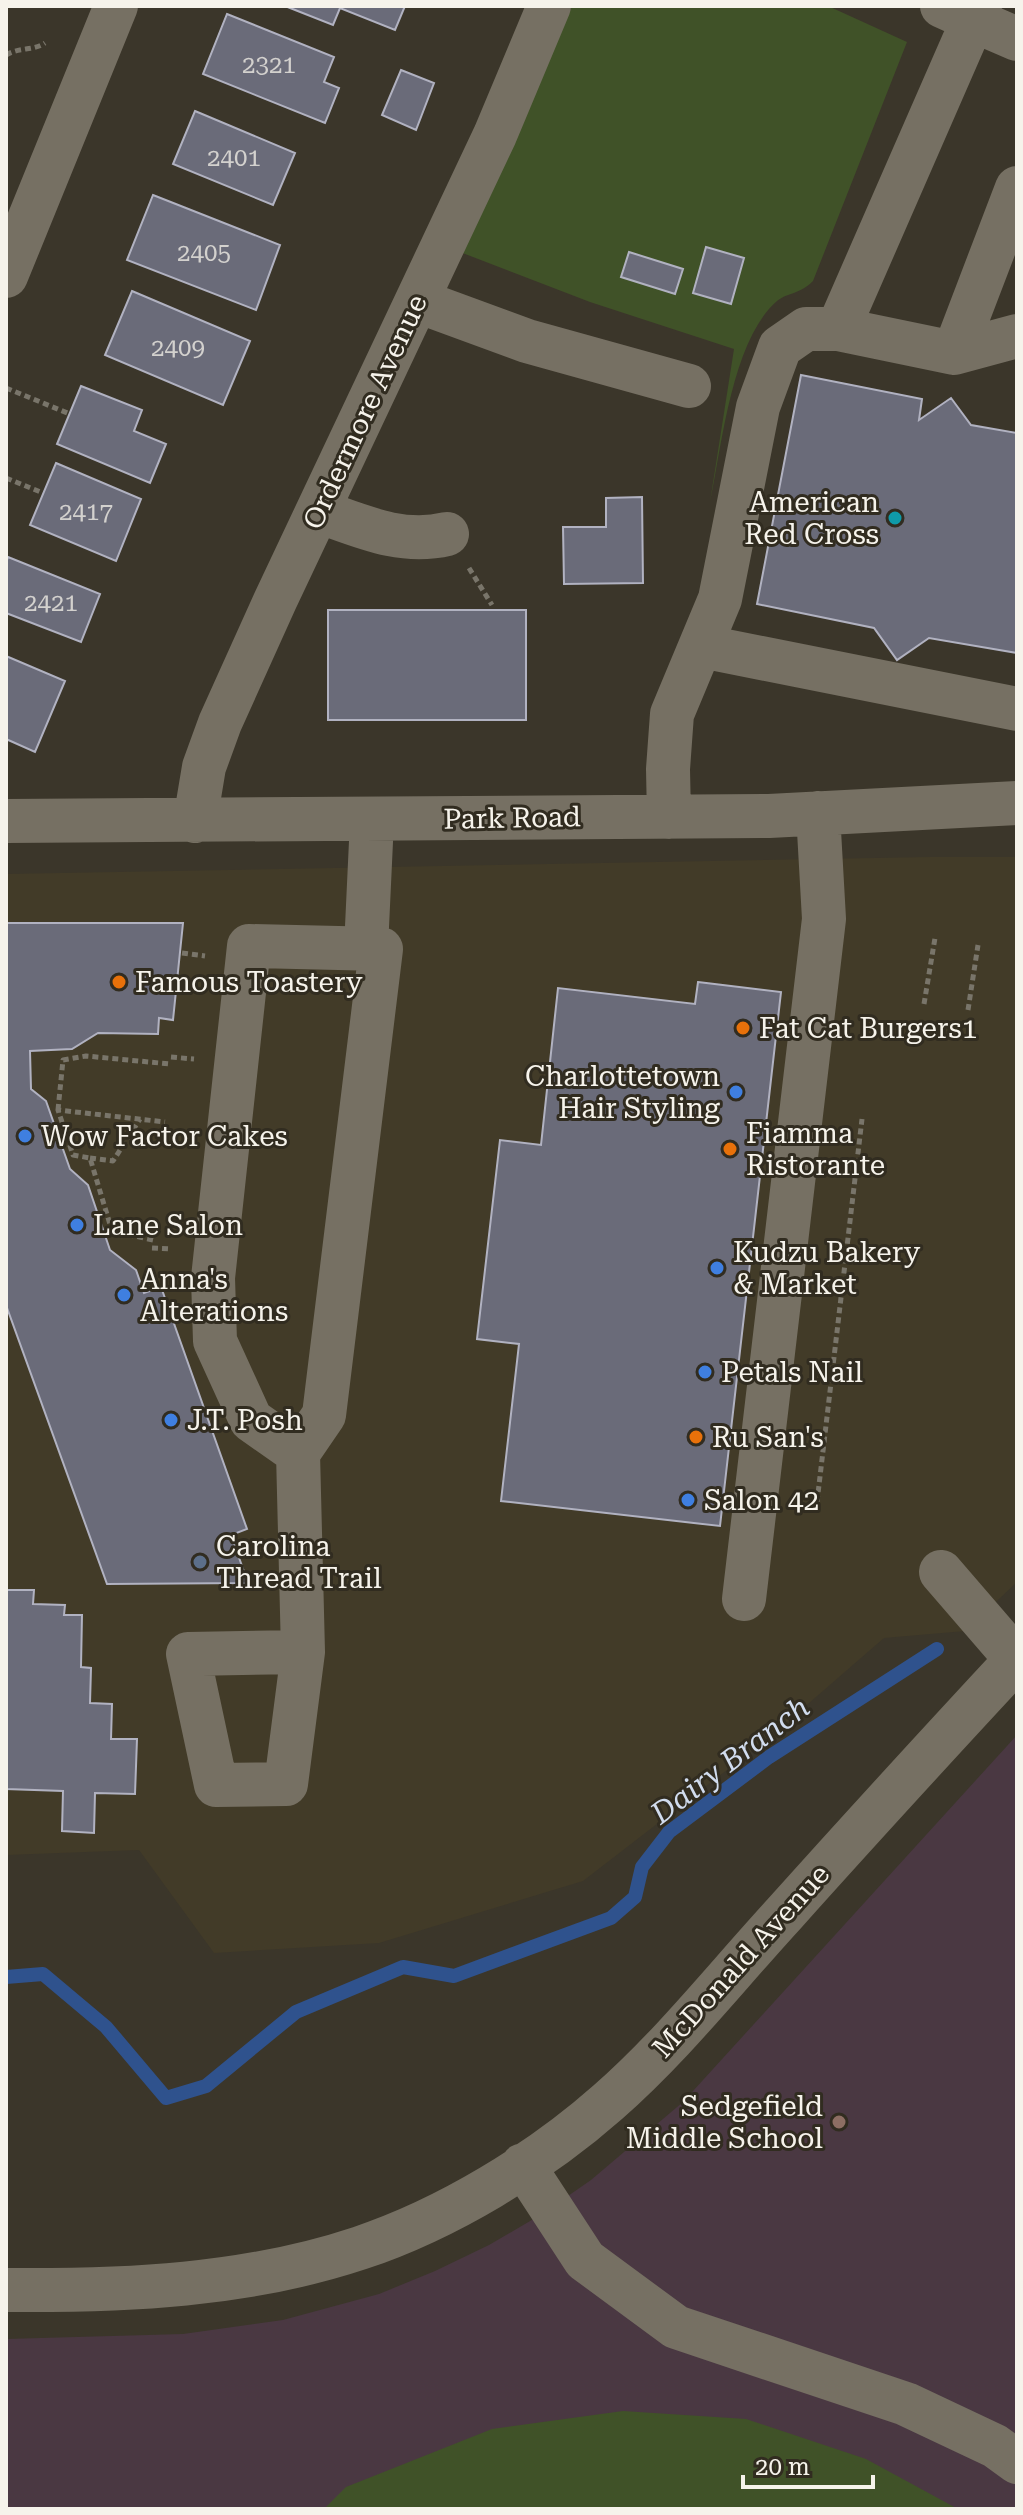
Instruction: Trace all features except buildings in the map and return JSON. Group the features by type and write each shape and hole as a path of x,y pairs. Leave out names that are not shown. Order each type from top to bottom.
{"street":[{"name":"Ordermore Avenue","path":"195,821 204,767 220,723 511,99 549,6"},
{"path":"838,329 965,11 1017,39"},
{"path":"6,276 98,16"},
{"path":"954,353 1017,188"},
{"path":"418,301 527,341 689,386"},
{"path":"669,817 672,714 720,599 758,407 780,347 806,329 838,329 954,353 1017,336"},
{"path":"318,511 376,532 424,540 447,534"},
{"path":"701,646 1017,709"},
{"name":"Park Road","path":"6,821 669,817 1017,803"},
{"path":"744,1599 824,919 818,813"},
{"path":"366,948 372,820"},
{"path":"298,1453 251,1420 215,1341 213,1278 249,946 381,949 324,1415 298,1453 303,1652"},
{"path":"941,1572 1017,1659"},
{"name":"McDonald Avenue","path":"6,2290 176,2285 270,2273 359,2248 403,2231 488,2188 570,2133 644,2068 1017,1659"},
{"path":"523,2165 585,2260 676,2327 906,2404 995,2446 1017,2462"}],"path":[{"path":"6,55 14,50 37,48 45,43"},
{"path":"6,388 70,414"},
{"path":"6,478 43,493"},
{"path":"924,1004 935,938"},
{"path":"968,1010 978,945"},
{"path":"140,1119 113,1161 73,1155 58,1110 63,1060 86,1056 170,1064"},
{"path":"58,1110 165,1122"},
{"path":"817,1502 862,1119"},
{"path":"90,1158 112,1231 153,1240"}],"shaded area":[{"path":"1017,857 1017,1582 965,1631 884,1638 771,1736 583,1881 379,1943 214,1953 139,1850 6,1855 6,874"},
{"name":"Sedgefield Middle School","path":"1017,1735 1017,2509 6,2509 6,2339 183,2334 283,2320 379,2294 489,2245 542,2214 591,2180 683,2102"}],"green space":[{"path":"572,6 828,6 907,42 813,281 777,301 762,318 749,341 731,395 710,502 734,349 590,302 460,252 527,112"},
{"path":"623,2411 746,2419 866,2459 958,2509 324,2509 346,2487 492,2429"}],"waterway":[{"name":"Dairy Branch","path":"6,1977 43,1974 106,2027 166,2098 206,2086 296,2012 403,1967 454,1976 611,1918 635,1897 642,1867 669,1832 769,1757 937,1649"}],"place":[{"name":"American Red Cross","path":"895,518"},
{"name":"Famous Toastery","path":"119,982"},
{"name":"Fat Cat Burgers1","path":"743,1028"},
{"name":"Charlottetown Hair Styling","path":"736,1092"},
{"name":"Wow Factor Cakes","path":"25,1136"},
{"name":"Fiamma Ristorante","path":"730,1149"},
{"name":"Lane Salon","path":"77,1225"},
{"name":"Kudzu Bakery & Market","path":"717,1268"},
{"name":"Anna's Alterations","path":"124,1295"},
{"name":"Petals Nail","path":"705,1372"},
{"name":"J.T. Posh","path":"171,1420"},
{"name":"Ru San's","path":"696,1437"},
{"name":"Salon 42","path":"688,1500"},
{"name":"Carolina Thread Trail","path":"200,1562"},
{"name":"Sedgefield Middle School","path":"839,2122"}]}
